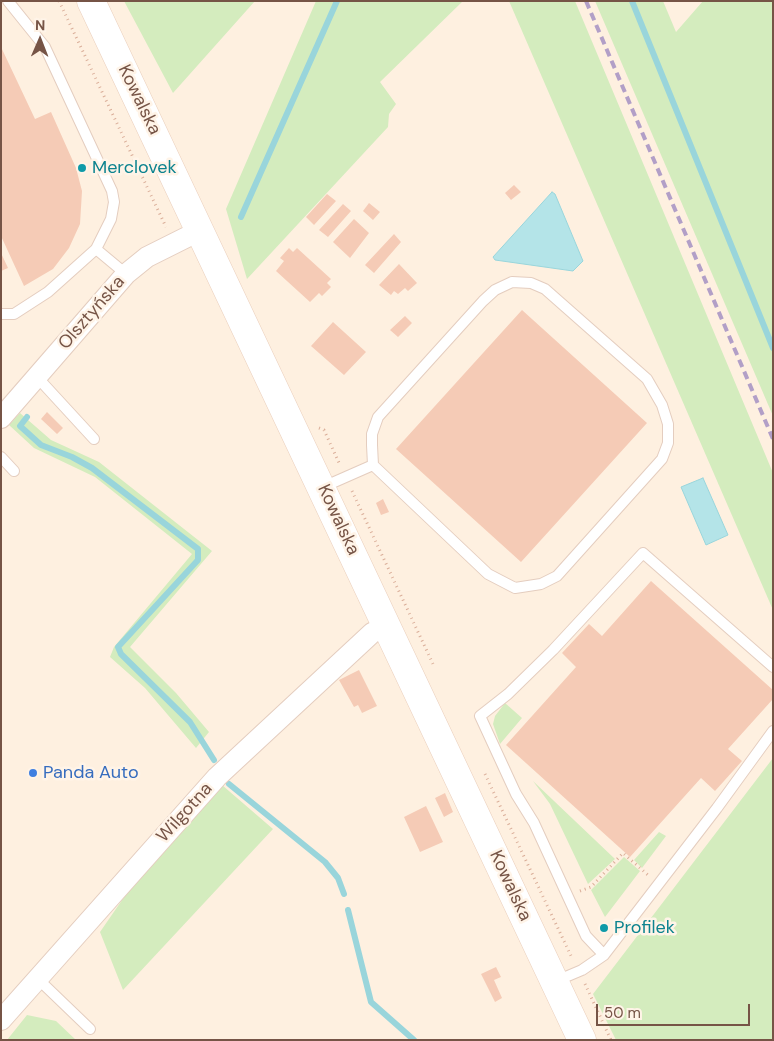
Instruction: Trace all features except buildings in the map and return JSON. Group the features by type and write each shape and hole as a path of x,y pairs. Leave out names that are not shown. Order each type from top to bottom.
{"street":[{"name":"Kowalska","path":"92,1 201,230 334,482 388,625 567,976 582,1040"},
{"name":"Olsztyńska","path":"5,407 37,377 126,274 147,257 201,230"},
{"name":"Wilgotna","path":"1,1020 217,777 372,633 388,625"}],"lane":[{"path":"1,314 14,314 48,292 96,248 111,219 114,202 112,191 44,47 8,1"},
{"path":"96,248 126,274"},
{"path":"512,282 531,283 545,289 648,379 662,404 668,424 668,443 662,459 565,568 557,576 541,584 515,588 488,574 373,465 372,434 378,417 483,300 495,290 512,282"},
{"path":"37,377 94,439"},
{"path":"1,457 14,471 1,466"},
{"path":"334,482 373,465"},
{"path":"604,955 586,936 534,823 516,794 480,716 508,694 553,650 643,553 773,667"},
{"path":"567,976 604,955 773,731"},
{"path":"38,979 90,1029"}],"path":[{"path":"59,1 173,244"},
{"path":"314,426 324,430 334,482 434,666"},
{"path":"483,769 567,976 611,1040"},
{"path":"568,896 591,887 623,853 658,884"}],"green space":[{"path":"124,1 255,1 173,93"},
{"path":"316,1 463,1 380,82 396,104 389,114 388,127 247,279 226,209"},
{"path":"509,1 575,1 773,473 773,610"},
{"path":"595,1 663,1 676,32 703,1 773,1 773,416"},
{"path":"20,413 51,440 99,462 212,551 130,647 176,693 209,732 196,748 145,688 110,657 114,647 192,554 95,477 34,448 9,425"},
{"path":"505,703 522,718 500,744 493,724 495,716"},
{"path":"773,758 773,1040 616,1040 593,994"},
{"path":"533,781 615,859 588,884 550,804"},
{"path":"222,785 273,829 123,990 100,932 138,877"},
{"path":"659,832 666,836 642,868 634,860"},
{"path":"624,857 640,871 605,917 591,890"},
{"path":"27,1015 56,1021 76,1040 7,1040"}],"water":[{"path":"552,192 555,194 583,261 573,271 495,260 493,257"},
{"path":"703,478 728,535 706,545 681,487"}],"waterway":[{"path":"241,217 337,1"},
{"path":"632,1 773,348"},
{"path":"27,417 20,426 41,445 72,457 92,468 198,549 198,560 118,647 121,654 190,722 214,760"},
{"path":"229,784 325,862 338,878 344,894"},
{"path":"348,910 371,1002 414,1040"}],"railway":[{"path":"586,1 773,439"}],"place":[{"name":"Merclovek","path":"82,168"},
{"name":"Panda Auto","path":"33,773"},
{"name":"Profilek","path":"604,928"}]}
